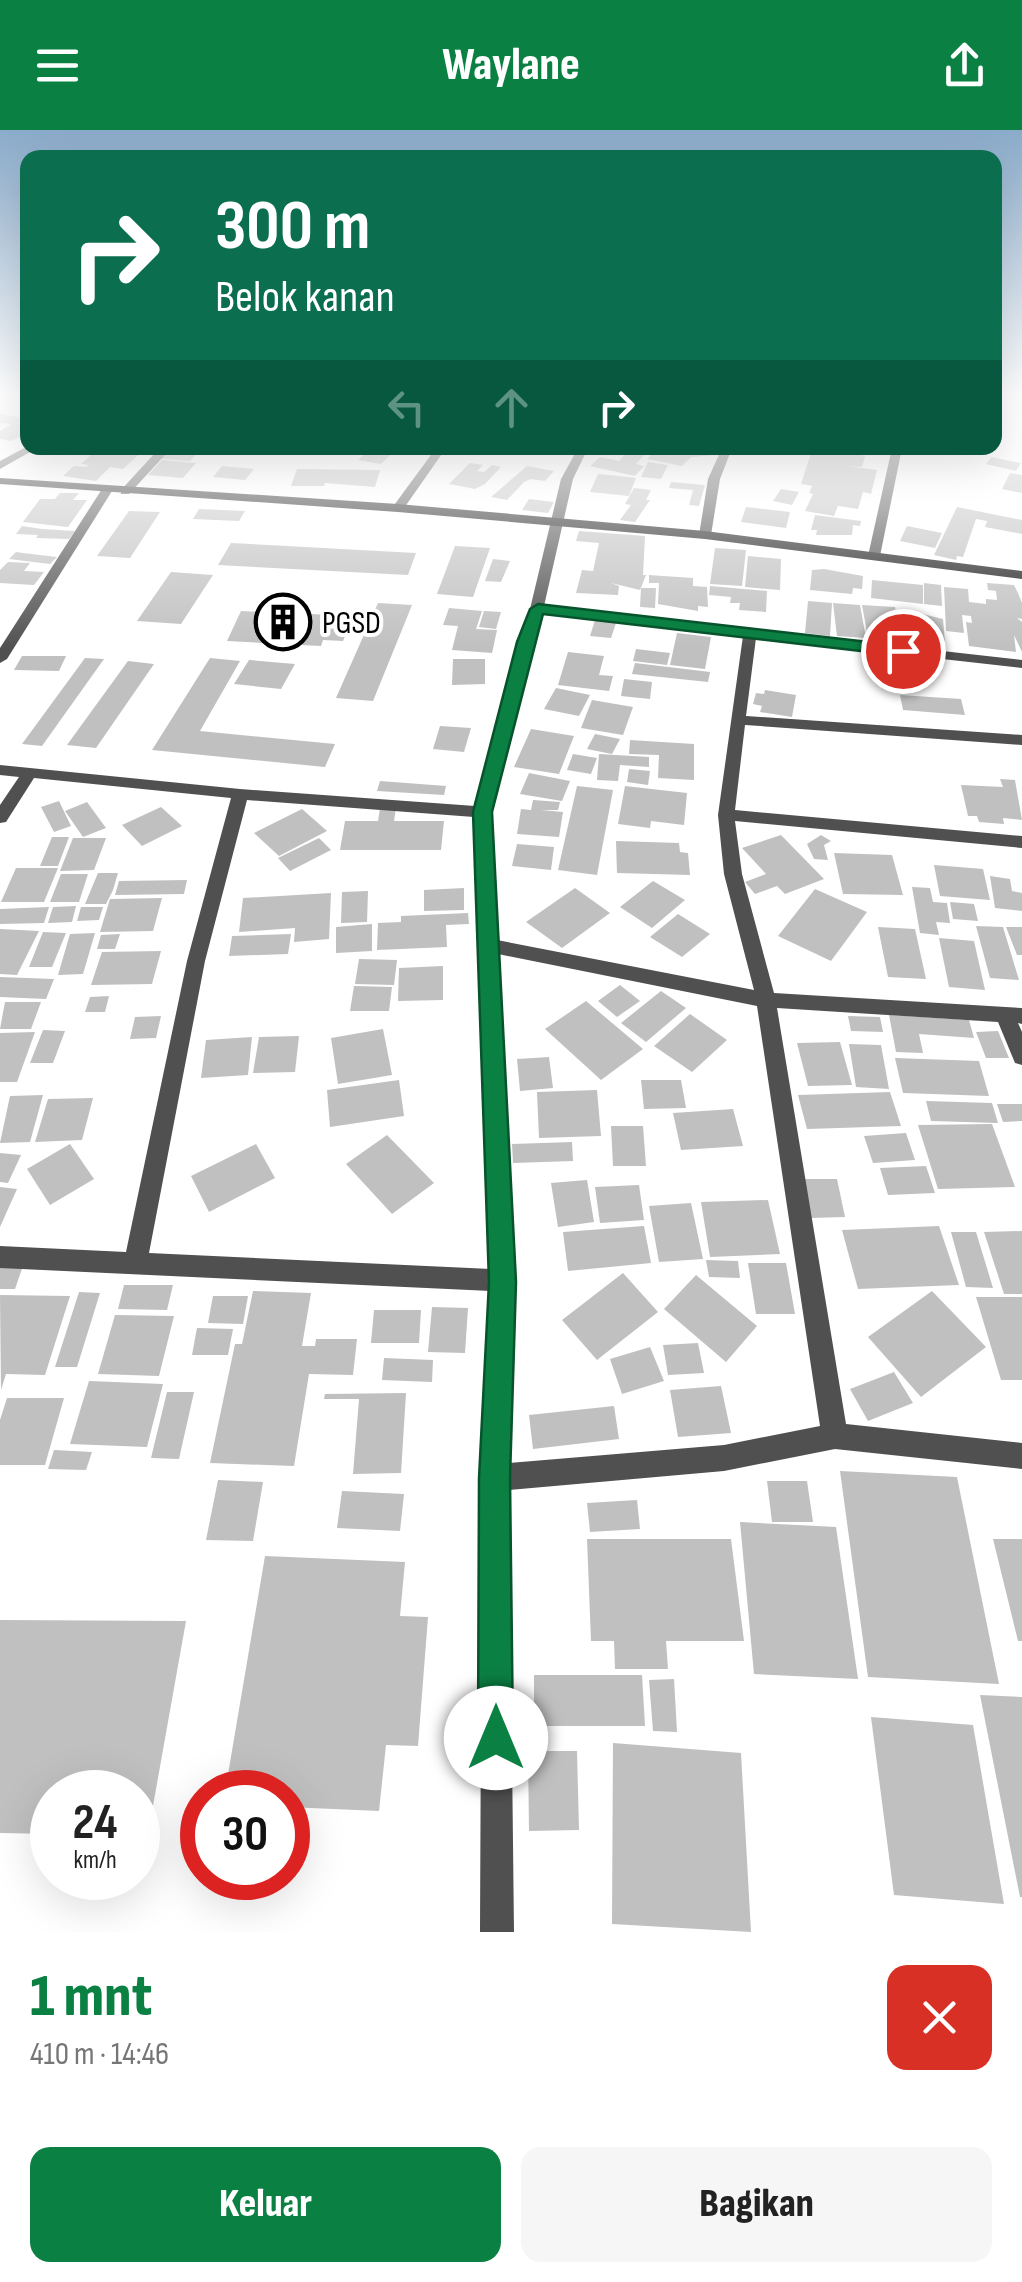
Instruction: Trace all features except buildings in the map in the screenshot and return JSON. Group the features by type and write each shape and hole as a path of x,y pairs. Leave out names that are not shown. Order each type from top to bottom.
{"street":[{"path":"1,481 398,508 704,535 1021,576"},
{"path":"125,492 135,481"},
{"path":"398,508 417,481"},
{"path":"497,1932 494,1478 503,1282 482,812 525,642 538,609 567,481"},
{"path":"704,535 714,481"},
{"path":"874,556 890,481"},
{"path":"0,659 106,491"},
{"path":"538,609 1022,664"},
{"path":"750,633 726,815 733,874 766,1000 835,1436"},
{"path":"738,720 1022,740"},
{"path":"0,770 240,794 482,812"},
{"path":"0,818 28,773"},
{"path":"136,1262 196,962 240,794"},
{"path":"726,815 1022,842"},
{"path":"487,944 766,1000 1014,1016 1022,1057"},
{"path":"0,1257 503,1282"},
{"path":"494,1478 724,1458 835,1436 1022,1456"}],"place":[{"name":"PGSD","path":"283,622"}],"route":[{"path":"496,1738 494,1478 503,1282 482,812 525,642 538,609 903,651"}]}
